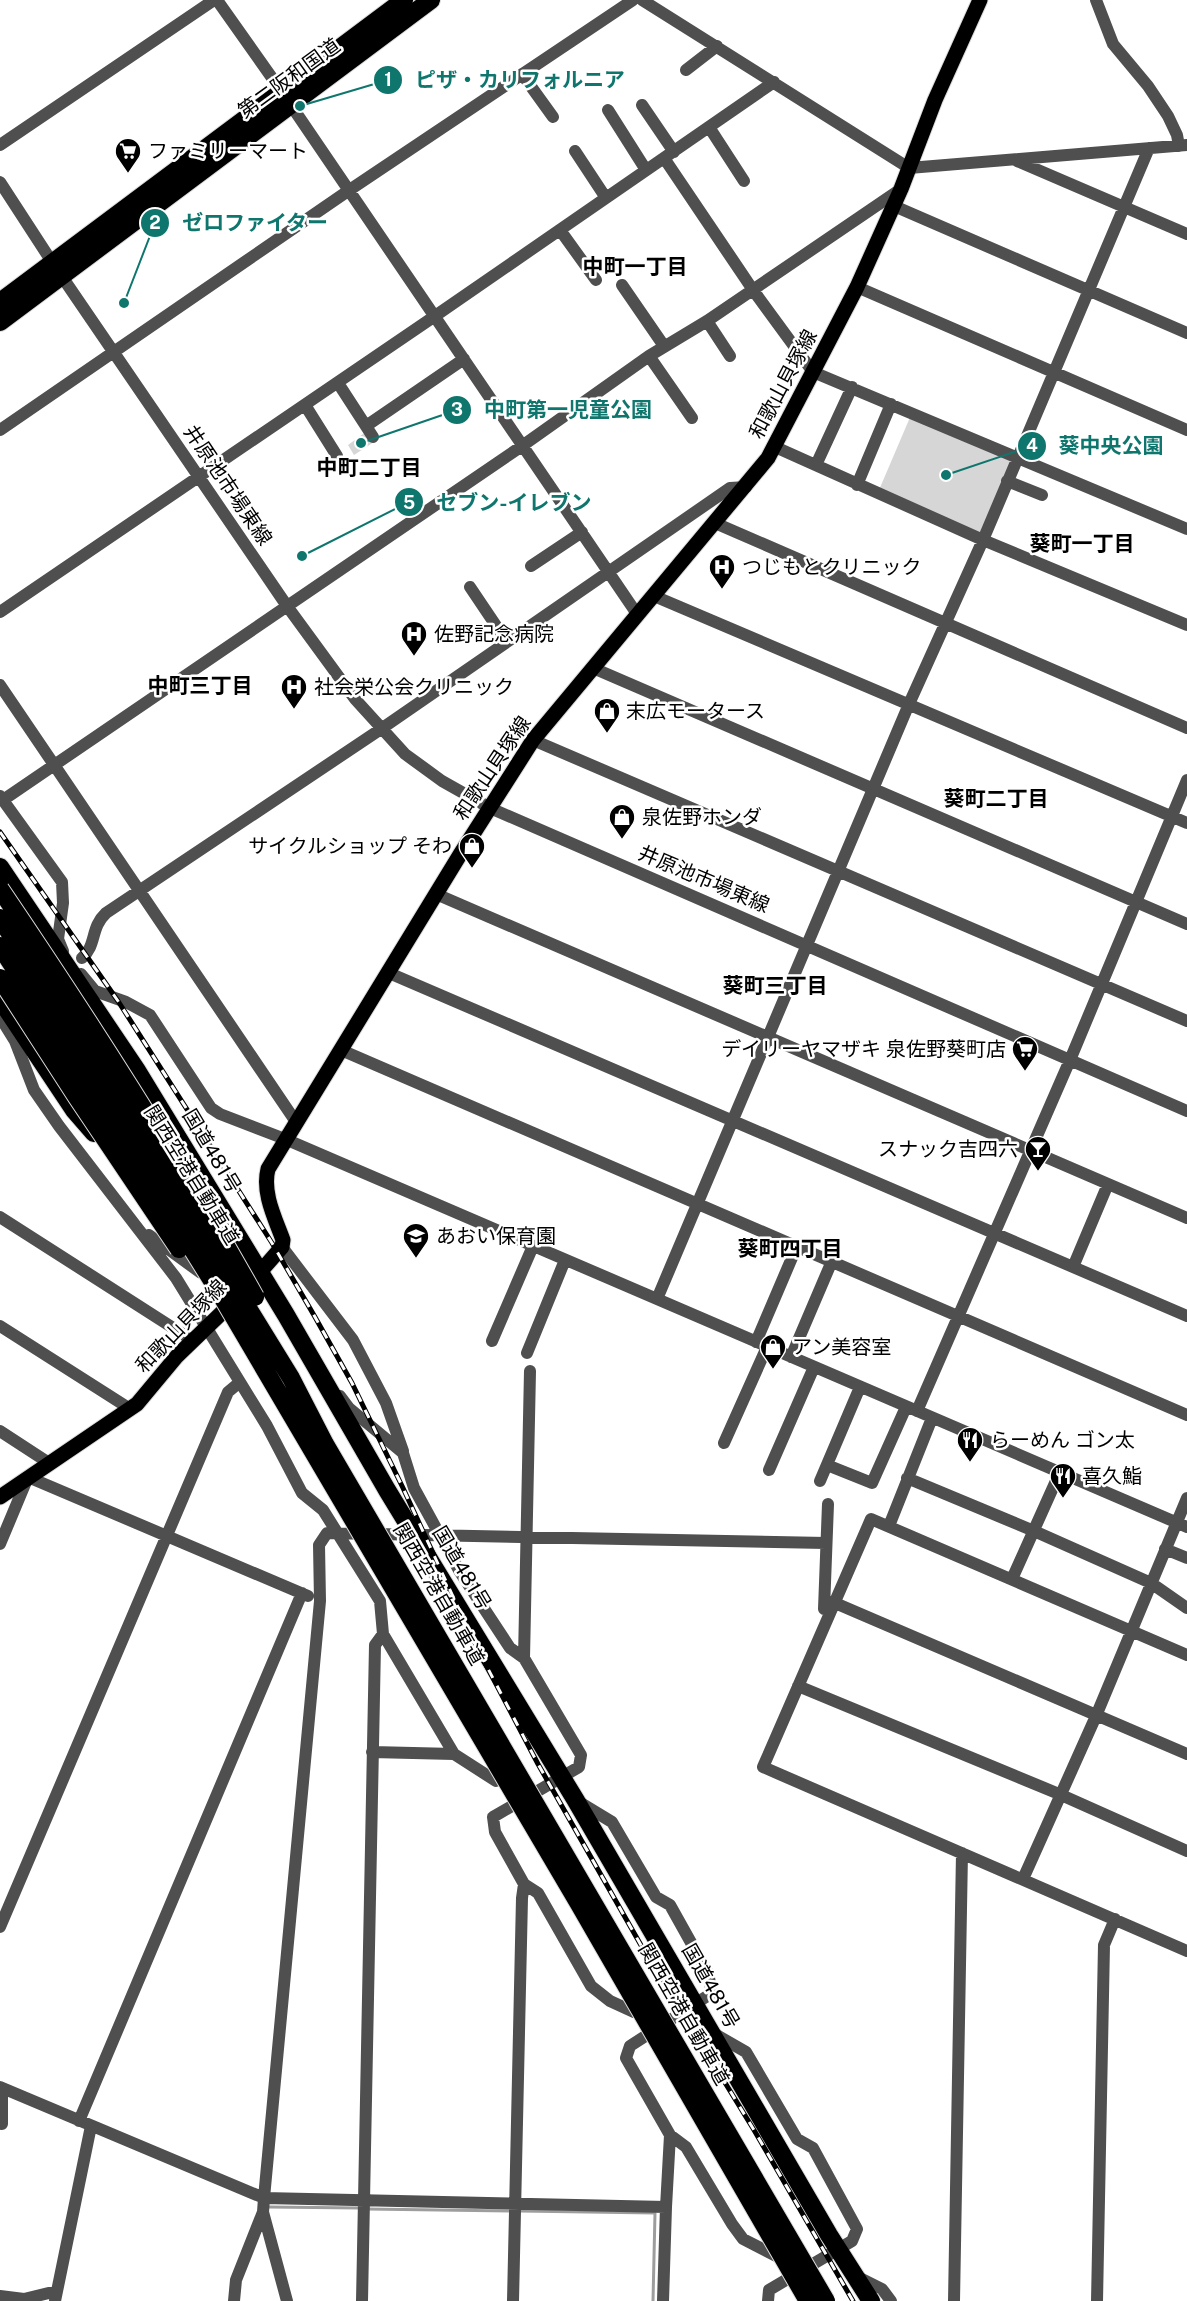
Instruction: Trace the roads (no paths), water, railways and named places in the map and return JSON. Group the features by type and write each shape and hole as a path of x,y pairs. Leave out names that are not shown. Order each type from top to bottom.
{"highway":[{"name":"第二阪和国道","path":"286,98 404,0"},
{"name":"第二阪和国道","path":"0,322 57,269 286,98 431,0"},
{"name":"第二阪和国道","path":"0,302 57,269"},
{"name":"国道481号","path":"0,867 126,1053 207,1186 387,1490 562,1778 838,2249 871,2301"},
{"path":"0,889 108,1051 208,1213 264,1314 291,1378"},
{"path":"0,906 115,1080 143,1116 207,1186"},
{"name":"関西空港自動車道","path":"0,918 96,1064 291,1378 325,1444 826,2301"},
{"name":"関西空港自動車道","path":"0,946 153,1184 271,1380 808,2301"},
{"path":"0,957 98,1104 201,1273 345,1534 648,2035 801,2301"},
{"path":"0,978 178,1248 220,1316 271,1380"},
{"path":"0,999 74,1110 172,1228"}],"main road":[{"name":"和歌山貝塚線","path":"0,1497 137,1404 192,1340 224,1312 282,1247 283,1240 268,1197 266,1178 268,1169 533,740 768,458 857,287 894,206 935,100 980,0"}],"street":[{"path":"0,145 216,0 286,98 637,614"},
{"path":"0,430 348,191 633,0"},
{"path":"642,0 909,168 1183,146 1168,116 1148,86 1113,44 1096,0"},
{"path":"686,70 717,46"},
{"path":"522,74 553,117"},
{"path":"0,612 338,383 774,82"},
{"path":"642,105 669,155 753,290 813,372 1187,529"},
{"path":"608,110 646,170"},
{"path":"709,127 744,181"},
{"path":"657,1299 909,704 983,540 1122,207 1149,148"},
{"path":"575,151 606,198"},
{"path":"1016,160 1187,234"},
{"name":"井原池市場東線","path":"0,182 287,606 356,699 405,754 460,792 490,808 1187,1111"},
{"path":"901,189 707,321 649,356 522,446 54,765 1,798 62,882 63,903 58,939 61,949 95,991 126,1002 150,1015 211,1108 1182,1525"},
{"path":"894,206 1187,333"},
{"path":"560,230 596,280"},
{"path":"622,285 664,346"},
{"path":"857,287 1187,430"},
{"path":"707,321 730,356"},
{"path":"649,356 692,418"},
{"path":"338,383 370,431 464,359"},
{"path":"816,465 852,387"},
{"path":"857,485 891,404"},
{"path":"305,405 337,456"},
{"path":"773,446 983,540 1187,625"},
{"path":"1007,481 1042,495"},
{"path":"82,958 89,952 98,921 140,891 381,729 730,488 746,487"},
{"path":"716,523 1187,728"},
{"path":"531,566 582,532"},
{"path":"470,587 507,642"},
{"path":"654,596 1187,823"},
{"path":"593,668 1187,924"},
{"path":"0,685 296,1122"},
{"path":"533,740 1187,1021"},
{"path":"827,1465 872,1483 911,1409 958,1316 1070,1060 1187,780"},
{"path":"436,894 1187,1218"},
{"path":"389,973 1187,1316"},
{"path":"0,1017 15,1041 34,1090 58,1126 153,1239 201,1273"},
{"path":"340,1050 1187,1414"},
{"path":"98,1175 176,1278 240,1382 302,1493 323,1509 345,1534 380,1601 383,1634 454,1754 496,1781"},
{"path":"1073,1267 1108,1184"},
{"path":"0,1217 192,1340"},
{"path":"492,1341 533,1246"},
{"path":"724,1443 796,1246"},
{"path":"282,1247 353,1340 386,1403 414,1488 439,1535 510,1648 524,1658 581,1755 579,1767 494,1817 495,1832 524,1884 538,1893 591,1986 610,2001 634,2012"},
{"path":"527,1353 566,1260"},
{"path":"791,1357 832,1262"},
{"path":"0,1326 124,1406 128,1411"},
{"path":"769,1470 814,1367"},
{"path":"318,1370 349,1408 403,1453"},
{"path":"524,1658 530,1371"},
{"path":"0,1927 228,1392 240,1382"},
{"path":"820,1481 860,1387"},
{"path":"889,1526 932,1418"},
{"path":"0,1431 49,1463"},
{"path":"1012,1580 1060,1472"},
{"path":"0,1544 28,1478 166,1534 320,1601"},
{"path":"907,1478 1151,1583 1187,1608"},
{"path":"1023,1879 1059,1794 1096,1716 1165,1549 1182,1525 1187,1498"},
{"path":"828,1504 826,1543 830,1602"},
{"path":"1187,1655 871,1519 830,1602 824,1628 763,1767 1187,1951"},
{"path":"234,2301 236,2280 263,2212 320,1601 320,1545 327,1533 826,1543"},
{"path":"1165,1549 1187,1558"},
{"path":"0,2296 24,2299 56,2296 85,2123 302,1593"},
{"path":"830,1602 1187,1754"},
{"path":"362,2301 375,1645 383,1634"},
{"path":"798,1686 1059,1794 1187,1851"},
{"path":"372,1752 454,1754"},
{"path":"575,1800 612,1822 656,1897 670,1905 708,1973 712,1993 630,2046 626,2058 670,2135 686,2147 732,2224 744,2239 776,2256"},
{"path":"954,2301 962,1853"},
{"path":"513,2301 524,1884"},
{"path":"1097,2301 1104,1945 1115,1919"},
{"path":"712,2033 746,2052 797,2139 813,2148 857,2229 852,2241 769,2290 768,2301"},
{"path":"2,2124 2,2088 264,2198 666,2207"},
{"path":"663,2301 670,2135"},
{"path":"263,2212 287,2301"},
{"path":"253,2237 270,2238"},
{"path":"855,2276 882,2289 891,2301"}],"waterway":[{"path":"269,2207 360,2208"},
{"path":"367,2209 513,2211"},
{"path":"520,2211 655,2213 653,2301"}],"railway":[{"path":"0,832 118,1001 272,1243 315,1317 352,1383 474,1642 538,1764 642,1947 754,2130 853,2301"}],"place":[{"name":"ピザ・カリフォルニア","path":"300,106"},
{"name":"ファミリーマート","path":"128,174"},
{"name":"ゼロファイター","path":"124,303"},
{"name":"中町第一児童公園","path":"361,443"},
{"name":"葵中央公園","path":"946,475"},
{"name":"セブン-イレブン","path":"302,556"},
{"name":"つじもとクリニック","path":"722,590"},
{"name":"佐野記念病院","path":"414,657"},
{"name":"社会栄公会クリニック","path":"294,710"},
{"name":"末広モータース","path":"607,734"},
{"name":"泉佐野ホンダ","path":"622,840"},
{"name":"サイクルショップ そわ","path":"472,869"},
{"name":"デイリーヤマザキ 泉佐野葵町店","path":"1025,1072"},
{"name":"スナック吉四六","path":"1038,1172"},
{"name":"あおい保育園","path":"416,1259"},
{"name":"アン美容室","path":"773,1370"},
{"name":"らーめん ゴン太","path":"970,1463"},
{"name":"喜久鮨","path":"1063,1499"}],"district":[{"name":"中町一丁目","path":"635,267"},
{"name":"中町二丁目","path":"369,468"},
{"name":"葵町一丁目","path":"1082,544"},
{"name":"中町三丁目","path":"200,686"},
{"name":"葵町二丁目","path":"996,799"},
{"name":"葵町三丁目","path":"775,986"},
{"name":"葵町四丁目","path":"790,1249"}]}
